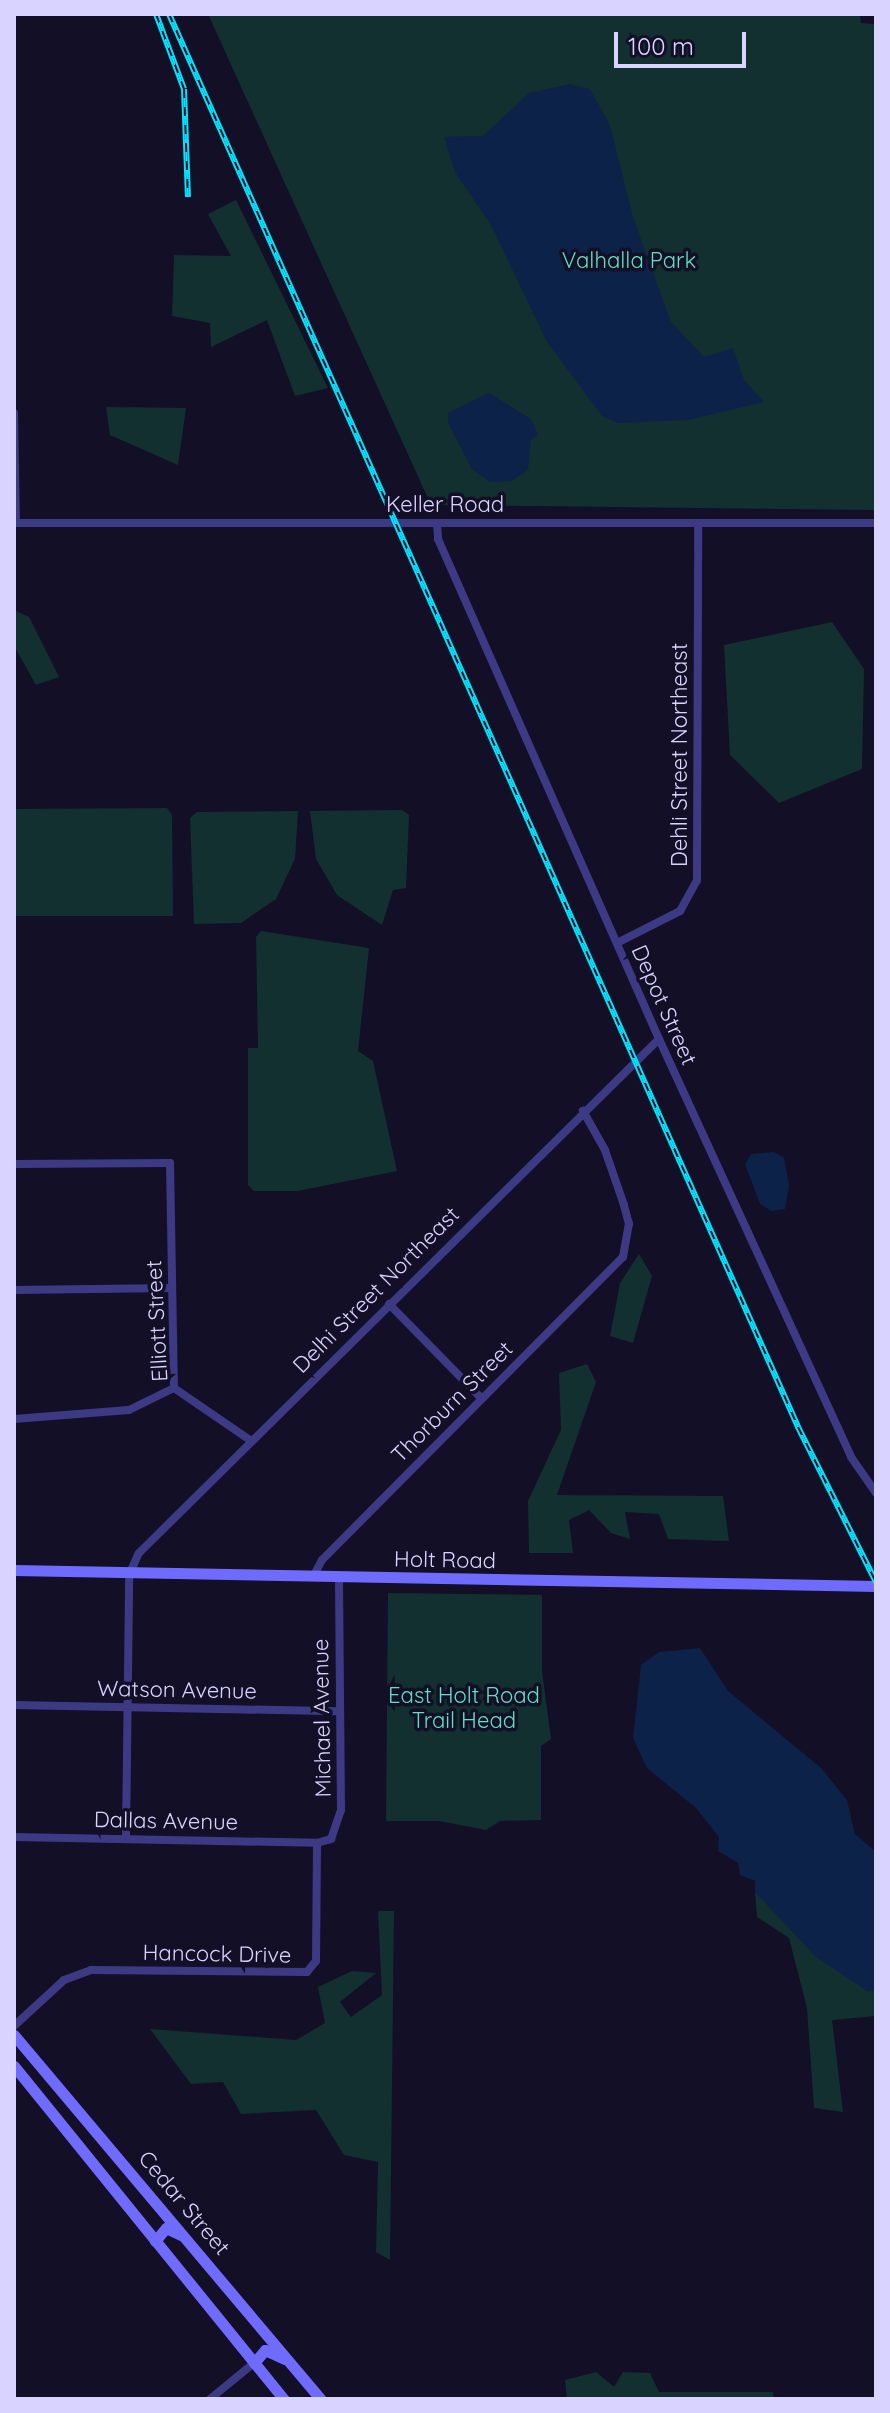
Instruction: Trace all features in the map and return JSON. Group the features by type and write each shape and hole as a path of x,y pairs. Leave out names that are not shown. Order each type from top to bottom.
{"main road":[{"name":"Holt Road","path":"14,1570 129,1575 876,1586"},
{"name":"Cedar Street","path":"14,2035 95,2127 320,2399"},
{"name":"Cedar Street","path":"14,2066 284,2399"},
{"path":"51,2111 68,2105 95,2127"},
{"path":"155,2241 170,2227 200,2252"},
{"path":"254,2363 269,2350 299,2373"}],"street":[{"path":"14,413 15,523"},
{"name":"Keller Road","path":"15,523 876,523"},
{"name":"Depot Street","path":"437,523 438,539 659,1039 851,1457 876,1493"},
{"name":"Dehli Street Northeast","path":"617,943 680,911 697,880 698,524"},
{"name":"Delhi Street Northeast","path":"129,1575 139,1553 250,1440 659,1039"},
{"name":"Thorburn Street","path":"313,1578 322,1560 480,1397 623,1257 629,1224 624,1205 605,1150 583,1111"},
{"name":"Elliott Street","path":"14,1164 170,1163 174,1388 250,1440"},
{"path":"14,1290 172,1288"},
{"path":"389,1304 480,1397"},
{"path":"14,1419 119,1412 148,1405 174,1388"},
{"path":"126,1837 129,1575"},
{"name":"Michael Avenue","path":"317,1843 336,1834 339,1823 339,1578"},
{"name":"Watson Avenue","path":"14,1705 338,1711"},
{"name":"Dallas Avenue","path":"14,1837 317,1843"},
{"name":"Hancock Drive","path":"14,2026 78,1972 307,1972 316,1961 317,1843"},
{"path":"210,2399 254,2363"}],"green space":[{"name":"Valhalla Park","path":"208,14 779,14 860,16 861,23 876,24 876,510 431,505"},
{"path":"236,200 328,388 295,396 267,320 211,347 210,323 172,316 174,255 231,256 208,214"},
{"path":"106,407 186,408 178,465 110,435"},
{"path":"14,610 29,617 59,677 36,685 14,646"},
{"path":"832,622 864,669 862,769 779,803 730,755 724,645"},
{"path":"167,808 172,815 173,916 14,916 14,809"},
{"path":"402,810 409,815 406,888 393,890 382,925 337,895 316,859 310,811"},
{"path":"298,811 295,859 276,899 241,923 194,924 190,818 197,812"},
{"path":"261,931 369,948 358,1051 373,1061 397,1171 298,1191 254,1191 248,1185 248,1048 258,1048 256,937"},
{"path":"639,1254 652,1276 633,1343 610,1336 620,1283"},
{"path":"587,1364 596,1382 557,1495 723,1496 729,1541 668,1539 659,1514 625,1512 630,1539 611,1533 589,1510 569,1520 573,1553 529,1553 528,1501 561,1430 559,1373"},
{"name":"East Holt Road Trail Head","path":"388,1593 542,1595 542,1671 551,1739 541,1746 541,1820 500,1821 486,1830 439,1821 386,1821"},
{"path":"755,1892 867,1991 876,1991 876,2016 832,2020 843,2112 814,2108 807,2008 789,1938 757,1917"},
{"path":"378,1911 394,1911 390,2260 376,2252 378,2162 344,2155 316,2110 241,2114 223,2082 191,2084 150,2029 296,2040 325,2023 318,1987 352,1971 376,1973 340,2002 351,2017 382,1995"},
{"path":"596,2372 614,2387 623,2372 650,2373 659,2392 773,2392 774,2399 567,2399 565,2380"}],"water":[{"path":"569,84 590,89 610,125 633,217 671,322 704,357 733,348 744,380 764,402 688,420 618,423 602,416 547,342 491,225 455,172 444,137 483,136 529,93"},
{"path":"489,393 531,419 538,434 531,440 528,470 511,481 490,482 472,469 448,423 448,413"},
{"path":"774,1152 784,1158 789,1185 785,1209 771,1211 760,1204 745,1164 751,1154"},
{"path":"700,1648 728,1691 821,1768 847,1800 855,1834 876,1852 876,1991 867,1991 816,1957 755,1892 755,1881 740,1875 738,1863 718,1851 719,1837 696,1808 647,1768 633,1738 641,1665 659,1652"}],"railway":[{"path":"156,14 184,89 188,197"},
{"path":"169,14 798,1427 876,1582"}]}
